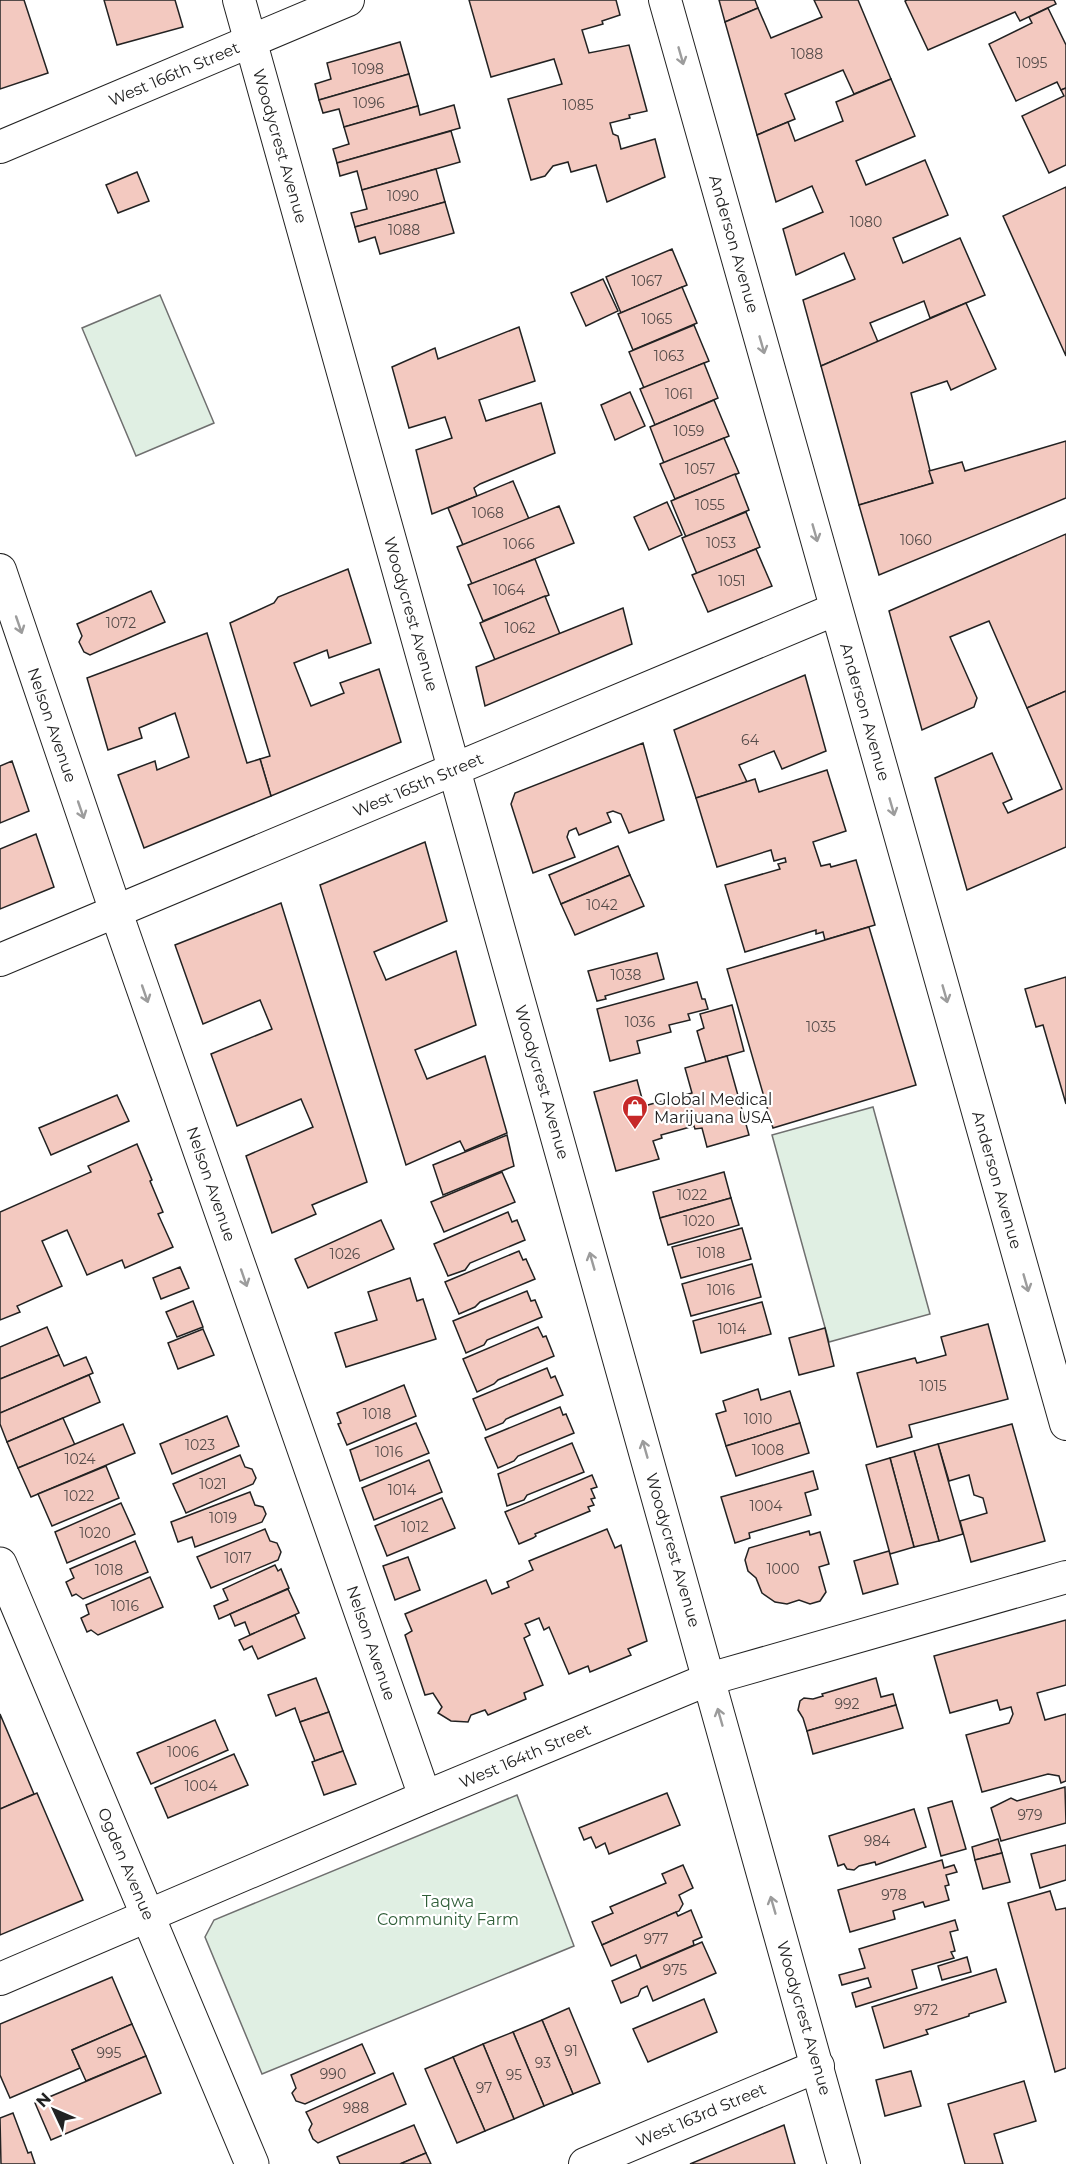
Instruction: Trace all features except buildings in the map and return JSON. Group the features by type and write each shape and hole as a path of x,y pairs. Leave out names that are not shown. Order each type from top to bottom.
{"street":[{"name":"Woodycrest Avenue","path":"239,0 844,2164"},
{"name":"West 166th Street","path":"0,147 348,0"},
{"name":"Anderson Avenue","path":"665,0 1066,1424"},
{"name":"Nelson Avenue","path":"0,570 116,912 425,1797"},
{"name":"West 165th Street","path":"0,960 836,609"},
{"name":"Ogden Avenue","path":"0,1564 252,2164"},
{"name":"West 164th Street","path":"0,1979 425,1797 709,1679 1066,1576"},
{"name":"West 163rd Street","path":"585,2164 818,2066"}],"green space":[{"path":"160,295 214,423 136,456 82,328"},
{"path":"873,1107 930,1314 829,1342 772,1135"},
{"name":"Taqwa Community Farm","path":"517,1795 574,1946 262,2074 205,1937 214,1920"}],"place":[{"name":"Global Medical Marijuana USA","path":"635,1131"}]}
